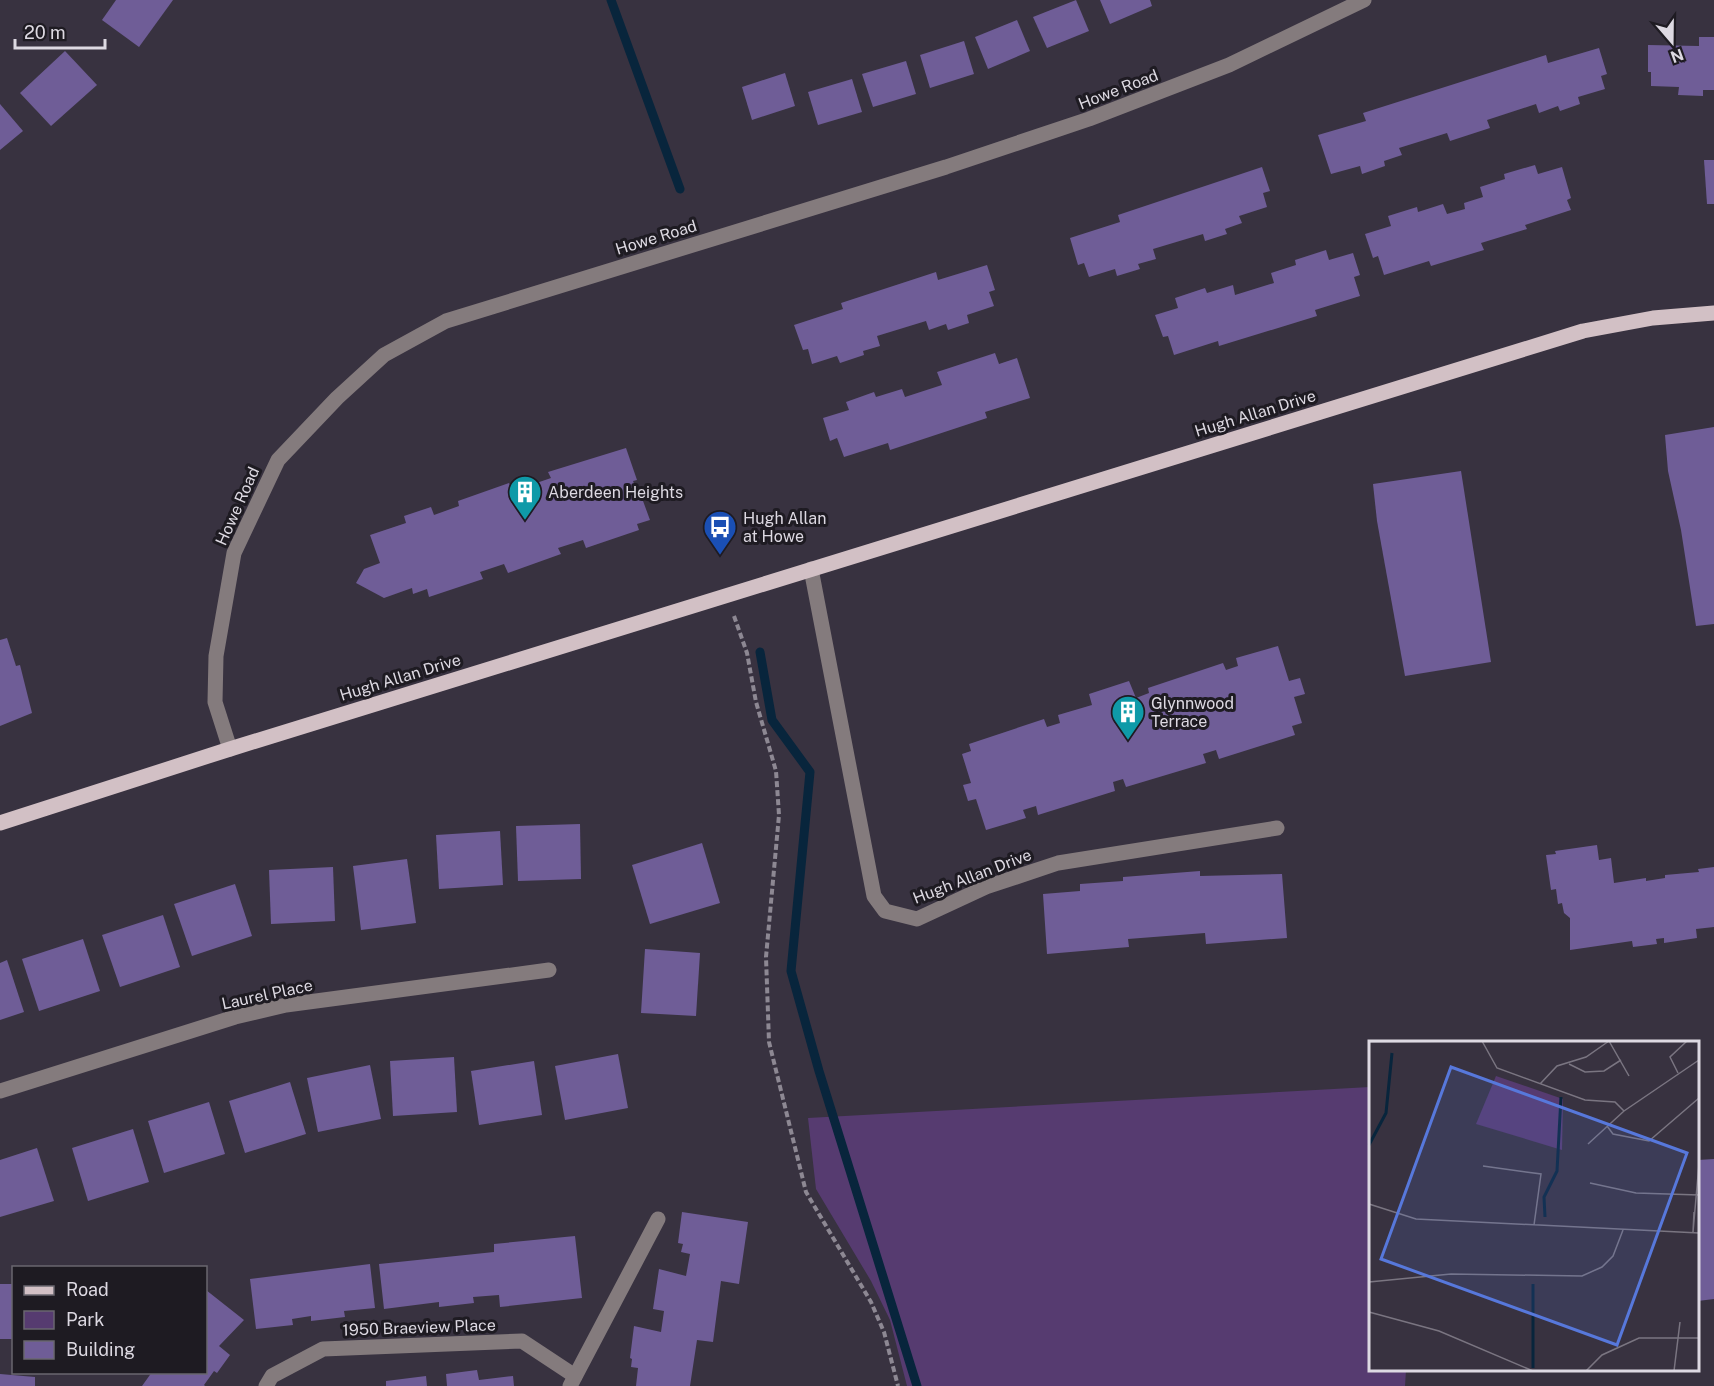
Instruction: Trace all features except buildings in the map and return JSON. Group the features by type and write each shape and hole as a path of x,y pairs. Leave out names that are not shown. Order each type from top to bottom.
{"main road":[{"name":"Hugh Allan Drive","path":"0,823 230,749 1583,331 1653,318 1714,313"}],"street":[{"name":"Howe Road","path":"230,749 215,702 215,690 216,656 234,554 278,460 337,398 384,355 446,321 946,166 1089,119 1229,65 1364,0"},
{"name":"Hugh Allan Drive","path":"811,569 874,896 885,912 916,919 986,887 1058,863 1186,840 1277,828"},
{"name":"Laurel Place","path":"0,1091 235,1017 286,1005 549,970"},
{"name":"1950 Braeview Place","path":"266,1386 272,1376 323,1349 522,1341 572,1381 658,1219"}],"path":[{"path":"727,595 747,653 756,702 776,771 779,815 766,957 769,1042 806,1192 871,1302 884,1332 898,1386"}],"green space":[{"path":"1369,1087 1369,1371 1406,1371 1405,1386 907,1386 890,1320 871,1281 816,1189 808,1118"}],"waterway":[{"path":"611,0 680,189"},
{"path":"760,652 772,720 810,772 791,971 819,1071 917,1386"}],"place":[{"name":"Aberdeen Heights","path":"525,521"},
{"name":"Hugh Allan at Howe","path":"720,556"},
{"name":"Glynnwood Terrace","path":"1128,741"}]}
